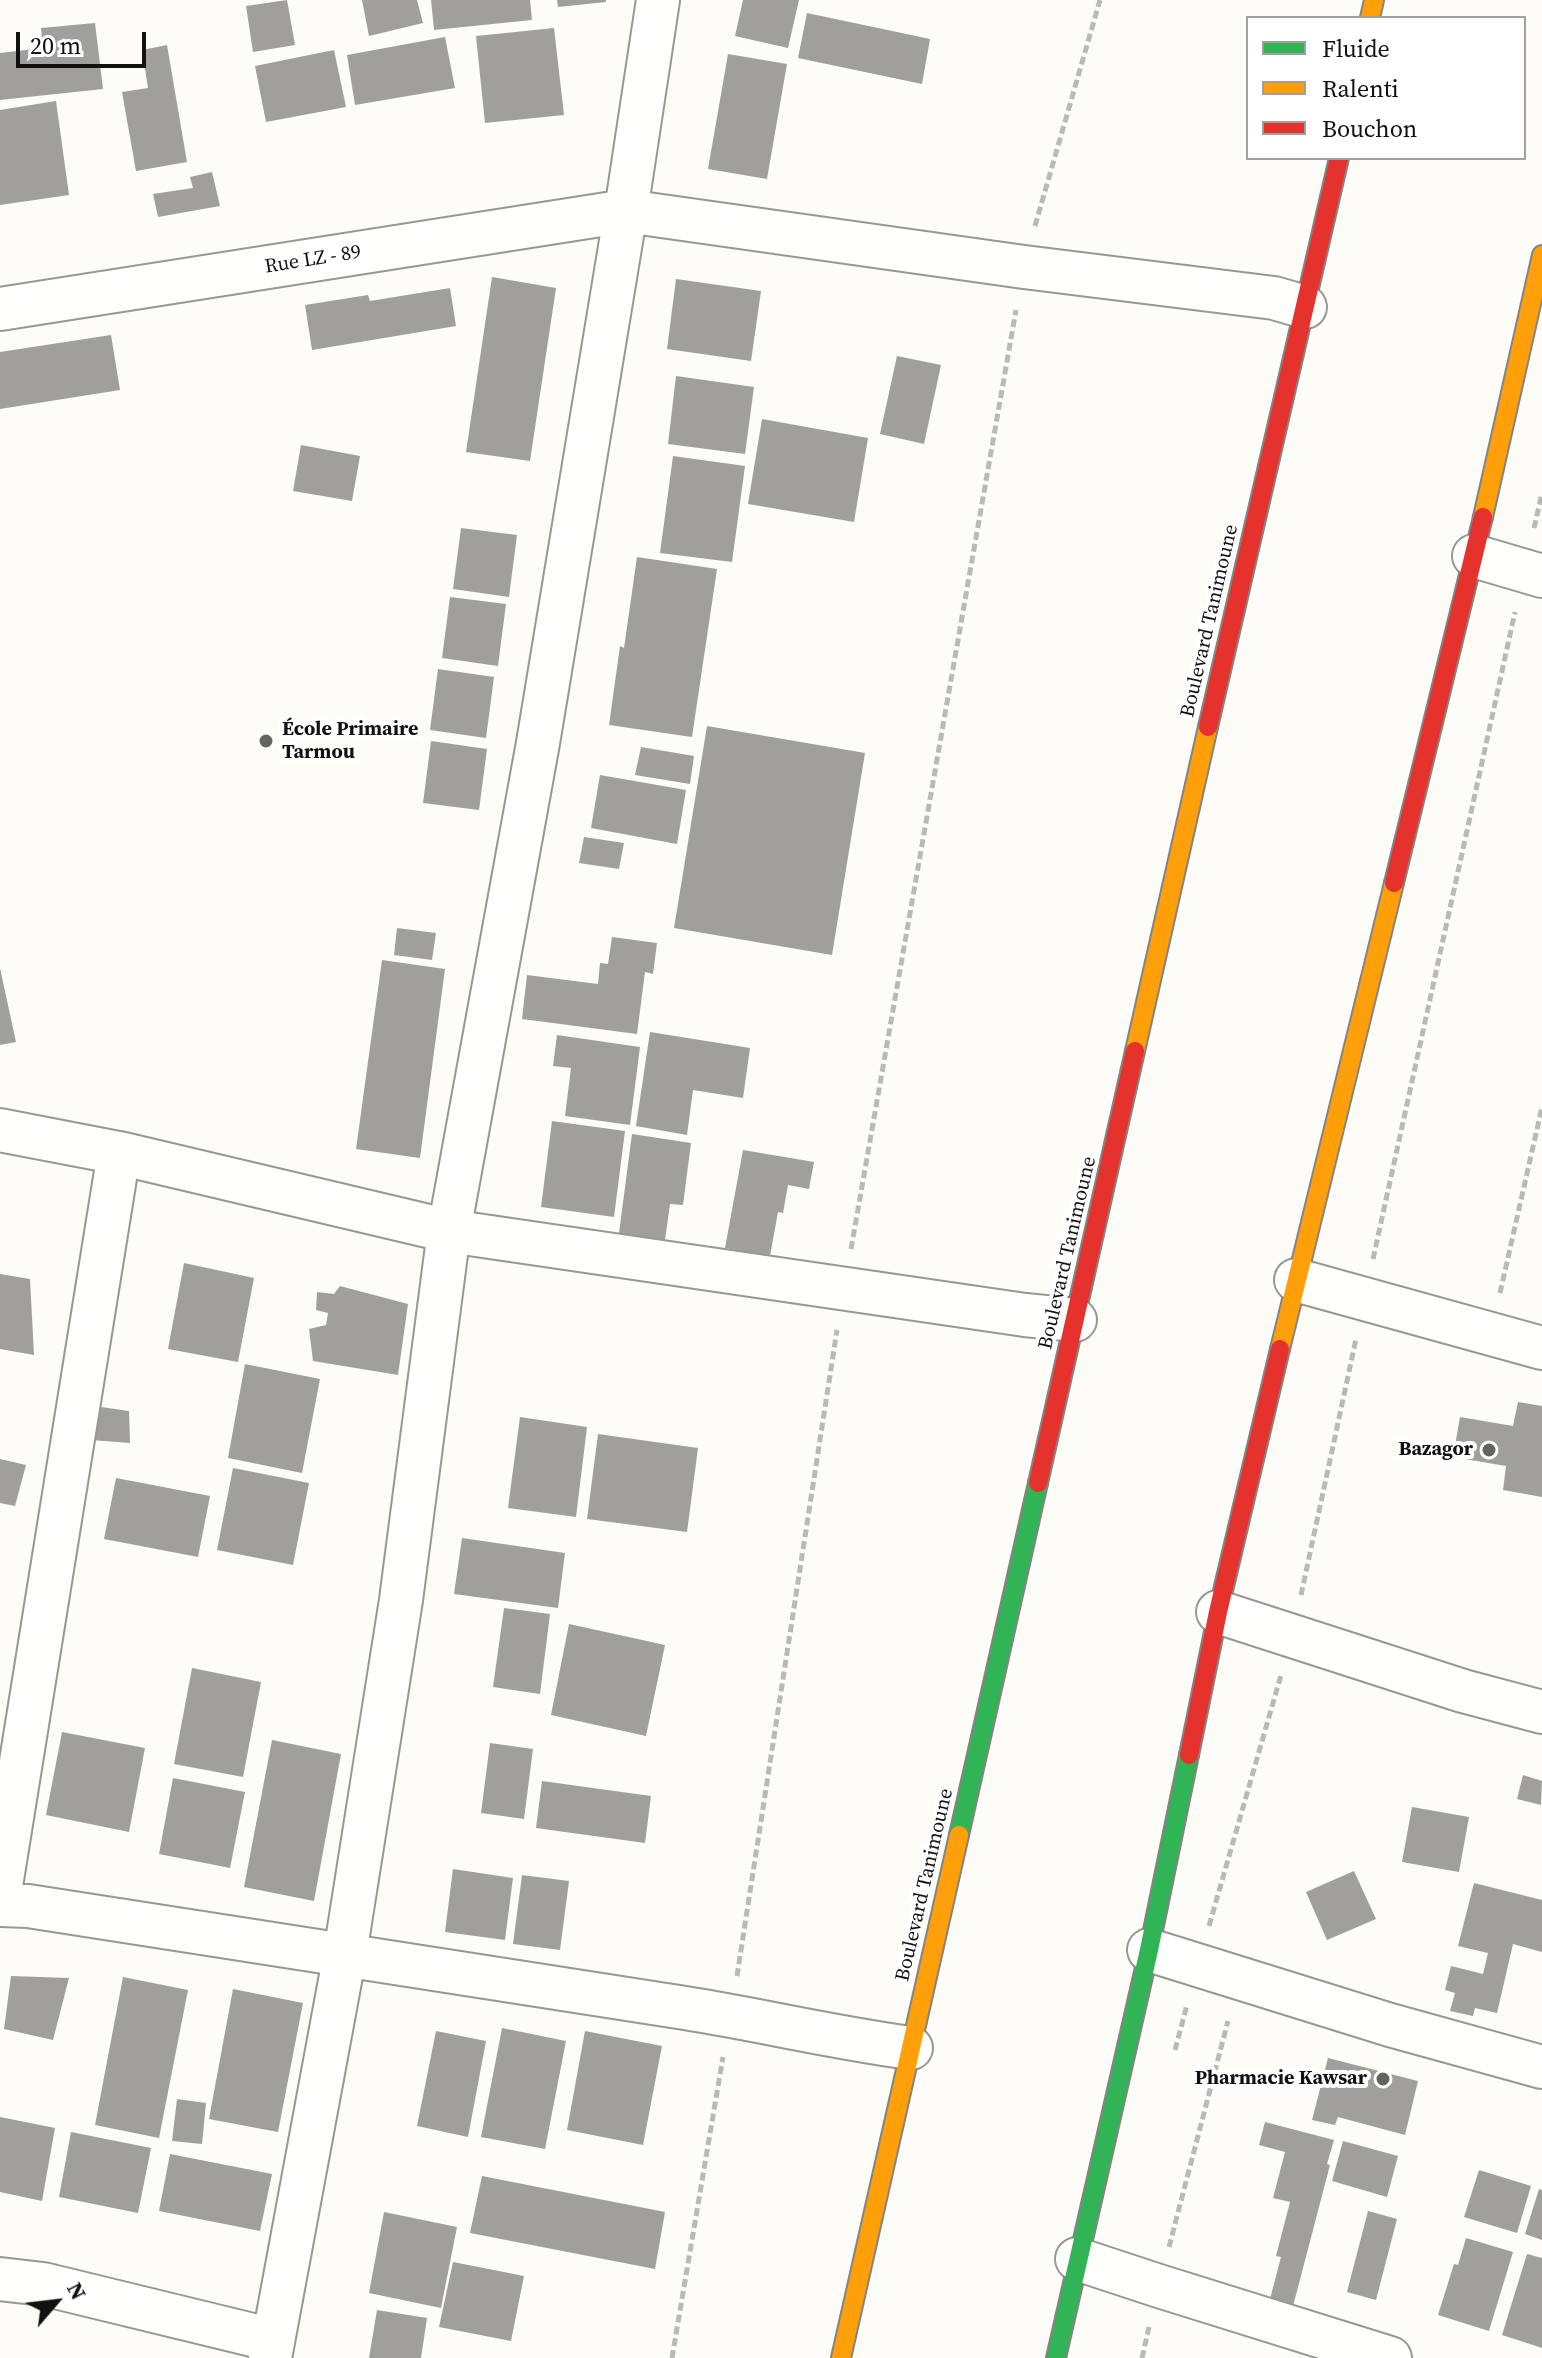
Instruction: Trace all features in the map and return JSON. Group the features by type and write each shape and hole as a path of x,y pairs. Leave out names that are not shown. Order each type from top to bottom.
{"main road":[{"name":"Boulevard Tanimoune","path":"841,2358 1339,160"},
{"path":"1056,2358 1149,1950 1218,1612 1296,1280 1474,556 1542,255"}],"street":[{"path":"0,2279 43,2284 271,2349 345,1954 401,1600 449,1231 538,743 658,0"},
{"name":"Rue LZ - 89","path":"0,309 626,211 1024,267 1274,298 1305,307"},
{"path":"1474,556 1533,573"},
{"path":"0,1130 119,1153 449,1231 1075,1320"},
{"path":"0,1892 119,1153"},
{"path":"1296,1280 1542,1348"},
{"path":"1218,1612 1463,1691 1542,1712"},
{"path":"0,1905 28,1906 345,1954 911,2048"},
{"path":"1149,1950 1390,2025 1542,2067"},
{"path":"1077,2259 1390,2358"}],"path":[{"path":"672,2358 730,2016 844,1289 1024,267 1100,0"},
{"path":"1173,2057 1292,1635 1365,1298 1533,573 1542,493"},
{"path":"1490,1335 1542,1107"},
{"path":"1142,2358 1239,1977"}],"building":[{"path":"287,0 295,45 253,52 246,6"},
{"path":"362,0 417,0 423,23 369,36"},
{"path":"431,0 530,0 532,20 434,30"},
{"path":"557,0 606,0 606,2 558,7"},
{"path":"743,0 799,0 788,48 735,36"},
{"path":"807,13 930,39 922,84 798,58"},
{"path":"95,23 103,89 0,100 0,53 43,48 41,28"},
{"path":"554,28 564,115 485,123 476,36"},
{"path":"445,37 455,88 355,105 347,55"},
{"path":"167,45 187,162 136,171 122,92 148,88 142,50"},
{"path":"334,50 346,107 266,122 255,66"},
{"path":"728,54 787,64 767,179 708,169"},
{"path":"56,101 69,195 0,205 0,110"},
{"path":"212,172 220,206 158,217 153,194 193,188 190,177"},
{"path":"492,277 556,288 530,461 466,452"},
{"path":"676,279 761,291 751,361 667,349"},
{"path":"450,288 456,326 312,350 305,305 368,295 370,301"},
{"path":"111,335 120,390 0,409 0,352"},
{"path":"897,356 941,365 924,444 880,434"},
{"path":"676,376 754,387 745,454 668,444"},
{"path":"762,419 868,438 854,522 748,504"},
{"path":"301,445 360,456 352,501 293,491"},
{"path":"673,456 745,466 732,562 660,553"},
{"path":"461,528 517,535 509,597 453,589"},
{"path":"637,557 717,569 692,737 609,725"},
{"path":"450,597 506,604 498,666 442,658"},
{"path":"438,669 494,677 486,738 430,730"},
{"path":"707,726 865,753 832,955 674,928"},
{"path":"431,741 487,749 479,810 423,803"},
{"path":"641,747 694,756 690,784 635,775"},
{"path":"600,775 686,790 677,844 591,828"},
{"path":"584,837 624,843 619,869 579,863"},
{"path":"397,928 436,933 432,960 394,955"},
{"path":"612,937 657,943 653,974 645,972 637,1034 522,1019 527,975 598,984 600,963 608,964"},
{"path":"382,960 445,969 420,1158 356,1149"},
{"path":"0,968 16,1042 0,1045"},
{"path":"650,1032 750,1048 743,1098 693,1090 687,1135 636,1126"},
{"path":"557,1035 640,1047 630,1125 565,1116 571,1068 553,1066"},
{"path":"552,1121 625,1131 614,1217 541,1207"},
{"path":"632,1134 691,1143 683,1205 670,1204 665,1240 619,1233"},
{"path":"743,1150 814,1162 809,1189 788,1185 783,1213 778,1212 770,1256 725,1248"},
{"path":"184,1263 254,1278 238,1362 168,1349"},
{"path":"0,1274 30,1279 34,1355 0,1349"},
{"path":"340,1286 408,1304 398,1375 313,1361 309,1329 326,1325 328,1313 316,1310 317,1292 334,1294"},
{"path":"245,1364 320,1379 302,1473 228,1458"},
{"path":"1518,1402 1542,1406 1542,1497 1503,1490 1506,1466 1453,1457 1460,1417 1513,1426"},
{"path":"94,1406 129,1411 130,1443 91,1440"},
{"path":"520,1417 587,1427 576,1517 508,1508"},
{"path":"598,1434 698,1448 687,1532 587,1519"},
{"path":"0,1459 26,1465 15,1506 0,1503"},
{"path":"233,1468 309,1483 293,1565 217,1550"},
{"path":"116,1478 210,1496 198,1557 104,1539"},
{"path":"462,1538 565,1553 558,1608 454,1594"},
{"path":"504,1608 550,1614 540,1694 493,1687"},
{"path":"569,1624 665,1645 646,1736 551,1715"},
{"path":"192,1668 261,1682 243,1777 174,1764"},
{"path":"62,1732 145,1748 129,1832 46,1815"},
{"path":"272,1740 341,1754 314,1901 244,1887"},
{"path":"490,1743 533,1749 524,1819 481,1813"},
{"path":"1523,1775 1542,1781 1541,1805 1517,1799"},
{"path":"173,1778 245,1792 230,1868 159,1854"},
{"path":"542,1781 651,1796 645,1843 536,1828"},
{"path":"1412,1807 1469,1817 1459,1872 1402,1862"},
{"path":"453,1869 513,1878 505,1940 445,1932"},
{"path":"1354,1871 1376,1919 1327,1940 1306,1892"},
{"path":"522,1875 569,1881 560,1950 513,1944"},
{"path":"1474,1883 1542,1900 1542,1952 1513,1944 1497,2013 1475,2008 1473,2016 1450,2011 1455,1993 1445,1990 1451,1966 1483,1974 1488,1953 1458,1946"},
{"path":"11,1976 69,1978 53,2040 4,2029"},
{"path":"123,1977 188,1990 159,2138 95,2125"},
{"path":"233,1989 303,2003 278,2132 209,2119"},
{"path":"502,2028 566,2041 545,2149 481,2137"},
{"path":"436,2031 486,2041 468,2137 417,2126"},
{"path":"585,2031 662,2046 643,2145 567,2130"},
{"path":"1328,2058 1418,2081 1405,2135 1338,2117 1335,2125 1312,2120"},
{"path":"177,2099 206,2103 202,2144 172,2141"},
{"path":"0,2117 55,2128 42,2201 0,2192"},
{"path":"1265,2122 1334,2140 1292,2310 1269,2303 1281,2257 1276,2256 1290,2202 1273,2198 1285,2152 1259,2145"},
{"path":"71,2132 151,2148 138,2213 59,2197"},
{"path":"1343,2141 1398,2156 1387,2197 1332,2181"},
{"path":"170,2154 272,2174 260,2231 159,2211"},
{"path":"1479,2170 1531,2186 1517,2233 1464,2217"},
{"path":"482,2176 665,2212 655,2269 470,2233"},
{"path":"1539,2189 1542,2190 1542,2240 1525,2234"},
{"path":"1368,2211 1397,2219 1376,2300 1347,2292"},
{"path":"384,2212 457,2227 441,2308 369,2293"},
{"path":"1466,2238 1513,2252 1489,2331 1438,2315"},
{"path":"1527,2254 1542,2258 1542,2348 1502,2335"},
{"path":"453,2262 524,2276 511,2341 439,2327"},
{"path":"377,2310 427,2318 421,2358 369,2358"}],"traffic: fast":[{"path":"959,1835 1038,1483"},
{"path":"1056,2358 1149,1950 1189,1755"}],"traffic: slow":[{"path":"1370,16 1374,0"},
{"path":"1483,517 1542,255"},
{"path":"1135,1051 1208,727"},
{"path":"1280,1349 1394,883"},
{"path":"841,2358 959,1835"}],"traffic: jam":[{"path":"1208,727 1339,160"},
{"path":"1394,883 1483,517"},
{"path":"1038,1483 1135,1051"},
{"path":"1189,1755 1218,1612 1280,1349"}],"place":[{"name":"École Primaire Tarmou","path":"266,741"},
{"name":"Bazagor","path":"1489,1450"},
{"name":"Pharmacie Kawsar","path":"1383,2079"}]}
